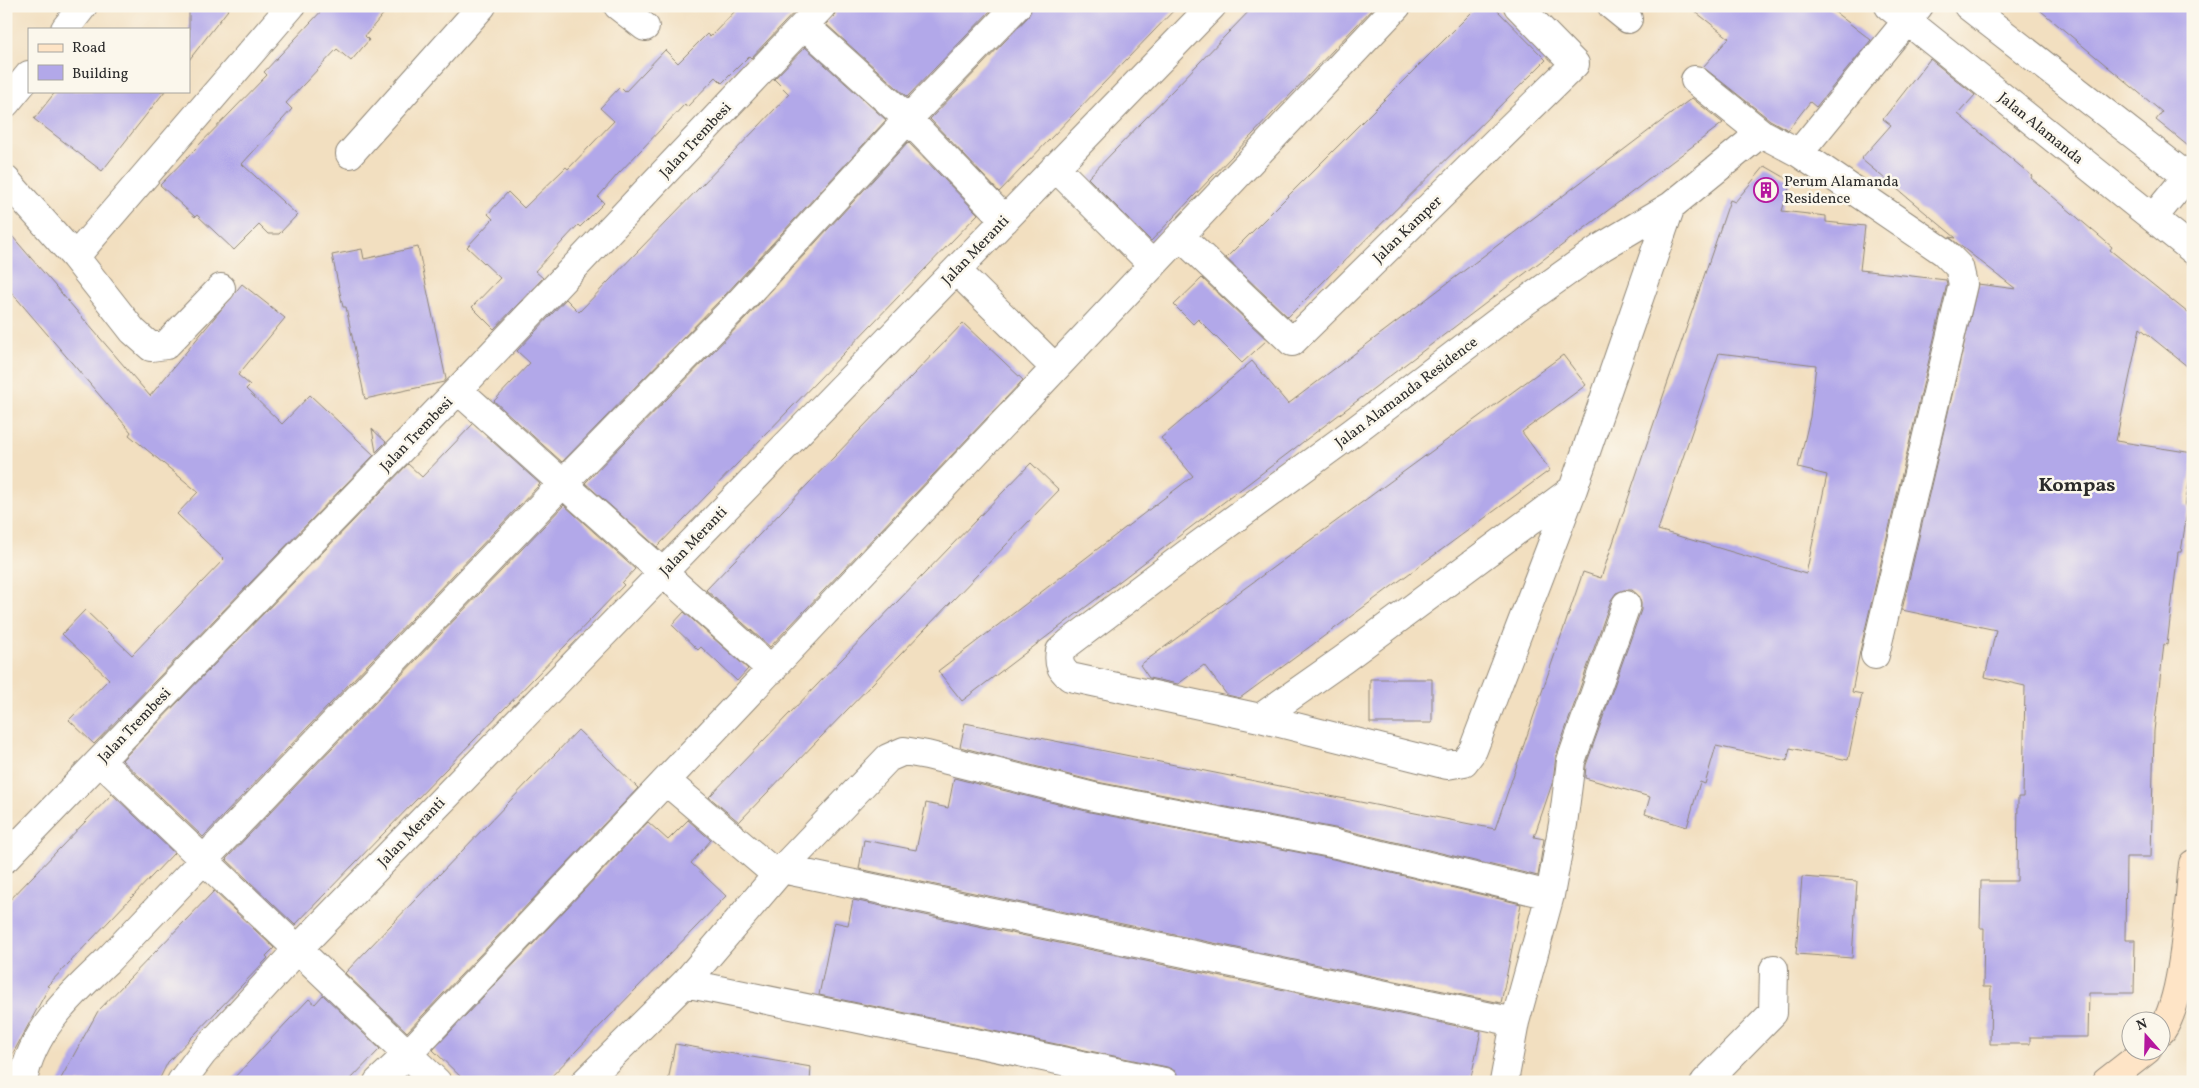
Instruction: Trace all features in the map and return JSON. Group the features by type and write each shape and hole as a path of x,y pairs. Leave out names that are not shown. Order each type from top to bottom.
{"street":[{"path":"66,28 83,6"},
{"path":"75,257 291,6"},
{"path":"350,154 482,6"},
{"path":"618,6 645,27"},
{"path":"23,1082 26,1064 46,1025 75,990 107,961 562,484 736,306 908,119 1017,6"},
{"name":"Jalan Meranti","path":"181,1082 202,1054 298,949 1212,6"},
{"path":"378,1082 408,1054 772,670 1397,6"},
{"name":"Jalan Kamper","path":"1180,236 1292,342 1575,64 1518,6"},
{"path":"1968,6 2191,176 2153,218"},
{"path":"1799,153 1905,11"},
{"name":"Jalan Alamanda","path":"1905,11 2193,250"},
{"path":"813,16 1005,220"},
{"name":"Jalan Trembesi","path":"6,858 458,390 813,16"},
{"path":"6,103 28,75"},
{"path":"1695,80 1762,133 1799,153 1944,252 1959,267 1963,284 1875,656"},
{"name":"Jalan Alamanda Residence","path":"1260,718 1070,677 1061,670 1060,650 1196,546 1353,432 1516,308 1602,248 1671,206 1762,133"},
{"path":"1055,168 1153,265"},
{"path":"6,180 75,257 133,331 151,347 159,348 166,345 221,288"},
{"path":"1260,718 1447,765 1464,762 1473,750 1573,489 1671,206"},
{"path":"956,270 1056,368"},
{"path":"458,390 772,670"},
{"path":"1260,718 1344,659 1573,489"},
{"path":"1504,1082 1515,1022 1550,895 1563,824 1571,761 1626,604"},
{"path":"585,1082 685,983 780,872 888,758 904,751 927,755 1094,797 1336,844 1550,895"},
{"path":"100,761 437,1082"},
{"path":"666,781 780,872 1515,1022"},
{"path":"2172,1012 2190,923 2193,864"},
{"path":"1705,1082 1774,1013 1774,969"},
{"path":"685,983 1164,1082"},
{"path":"2106,1082 2135,1060"}],"building":[{"path":"189,6 231,6 190,59"},
{"path":"326,6 390,6 365,36 369,40 351,61 337,49 286,103 292,109 242,164 297,215 279,234 268,234 259,225 234,250 197,215 195,217 160,185 267,75 264,72"},
{"path":"740,6 800,6 751,58 749,56 722,83 716,77 687,107 685,104 618,174 598,197 604,203 580,227 578,225 535,271 543,278 494,329 472,307 500,278 467,247 493,219 488,214 508,192 524,208 566,167 568,169 614,121 600,108 620,87 625,92 665,50 678,63 707,34 710,37"},
{"path":"837,6 995,6 907,97 826,24 834,16"},
{"path":"1032,6 1178,6 999,192 930,119 1028,17"},
{"path":"1254,6 1375,6 1151,241 1088,178"},
{"path":"1478,6 1493,6 1546,60 1288,317 1226,258"},
{"path":"1688,6 1827,6 1871,40 1816,107 1810,102 1788,130 1770,120 1703,67 1729,38"},
{"path":"2035,6 2193,6 2193,150 2156,120 2162,112"},
{"path":"805,47 886,120 725,295 562,462 494,401 530,363 517,351 566,299 579,312 759,126 789,94 774,79"},
{"path":"1930,59 1975,95 1958,114 2112,247 2110,250 2193,317 2193,371 2140,328 2116,441 2193,453 2193,460 2185,506 2188,507 2181,552 2178,552 2167,645 2164,644 2154,731 2151,857 2126,857 2125,940 2135,940 2134,993 2089,993 2088,1037 2030,1037 2030,1044 1990,1044 1991,987 1983,987 1984,928 1980,928 1981,881 2017,881 2018,797 2023,797 2025,686 1985,677 1996,630 1902,610 1978,284 2016,289 1949,237 1956,238 1861,159 1891,125 1883,119"},
{"path":"55,92 164,92 102,171 34,119"},
{"path":"1692,98 1723,123 962,701 938,671 1193,476 1161,438 1252,361 1288,404"},
{"path":"908,142 978,214 657,547 585,483 747,317"},
{"path":"1765,166 1791,181 1782,211 1826,216 1826,222 1865,226 1860,270 1946,280 1947,284 1860,651 1852,692 1862,694 1848,760 1790,748 1787,761 1716,746 1705,784 1700,782 1687,827 1645,814 1650,797 1585,778 1586,765 1641,610 1638,595 1632,590 1616,593 1611,600 1556,756 1553,781 1534,837 1544,839 1538,876 1340,829 1097,782 960,747 965,723 1495,829 1583,572 1601,578 1730,200 1735,202","holes":["1719,353 1816,365 1810,417 1798,468 1827,475 1806,574 1658,530"]},
{"path":"6,229 150,396 242,284 285,318 238,375 250,385 246,389 282,424 310,395 374,455 94,744 69,720 109,679 62,634 85,610 132,655 224,559 177,514 198,492 129,435 131,432 6,286"},
{"path":"418,247 446,379 444,382 365,399 346,307 343,307 332,255 362,249 364,259"},
{"path":"1202,278 1267,340 1242,363 1198,319 1193,324 1174,305"},
{"path":"963,323 1023,380 770,647 706,590"},
{"path":"1563,355 1586,385 1522,432 1550,470 1240,698 1227,695 1204,665 1178,684 1149,678 1140,665"},
{"path":"473,424 540,484 203,837 122,760 408,464 422,477"},
{"path":"372,429 386,442 376,452"},
{"path":"1031,463 1059,490 739,822 709,797"},
{"path":"564,505 635,569 622,583 624,585 295,925 226,859"},
{"path":"684,612 748,669 737,681 701,647 698,650 672,625"},
{"path":"1370,679 1432,679 1432,723 1370,723"},
{"path":"578,730 638,788 407,1032 345,973"},
{"path":"954,778 1090,812 1333,859 1521,904 1501,1003 859,869 864,840 916,850 926,803 948,808"},
{"path":"112,794 174,853 47,986 49,987 6,1066 6,904"},
{"path":"688,820 711,840 691,863 726,896 546,1082 466,1082 433,1050 648,822 668,840"},
{"path":"1802,877 1857,881 1852,958 1796,954"},
{"path":"214,891 274,948 266,956 268,958 168,1062 158,1082 59,1082 98,1011"},
{"path":"853,900 1481,1031 1470,1082 1194,1082 1179,1079 1175,1071 1167,1067 819,995 834,922 848,925"},
{"path":"323,995 380,1049 348,1082 230,1082 309,999 315,1004"},
{"path":"675,1044 811,1067 810,1082 668,1082"}],"place":[{"name":"Perum Alamanda Residence","path":"1766,190"}],"district":[{"name":"Kompas","path":"2077,484"}]}
